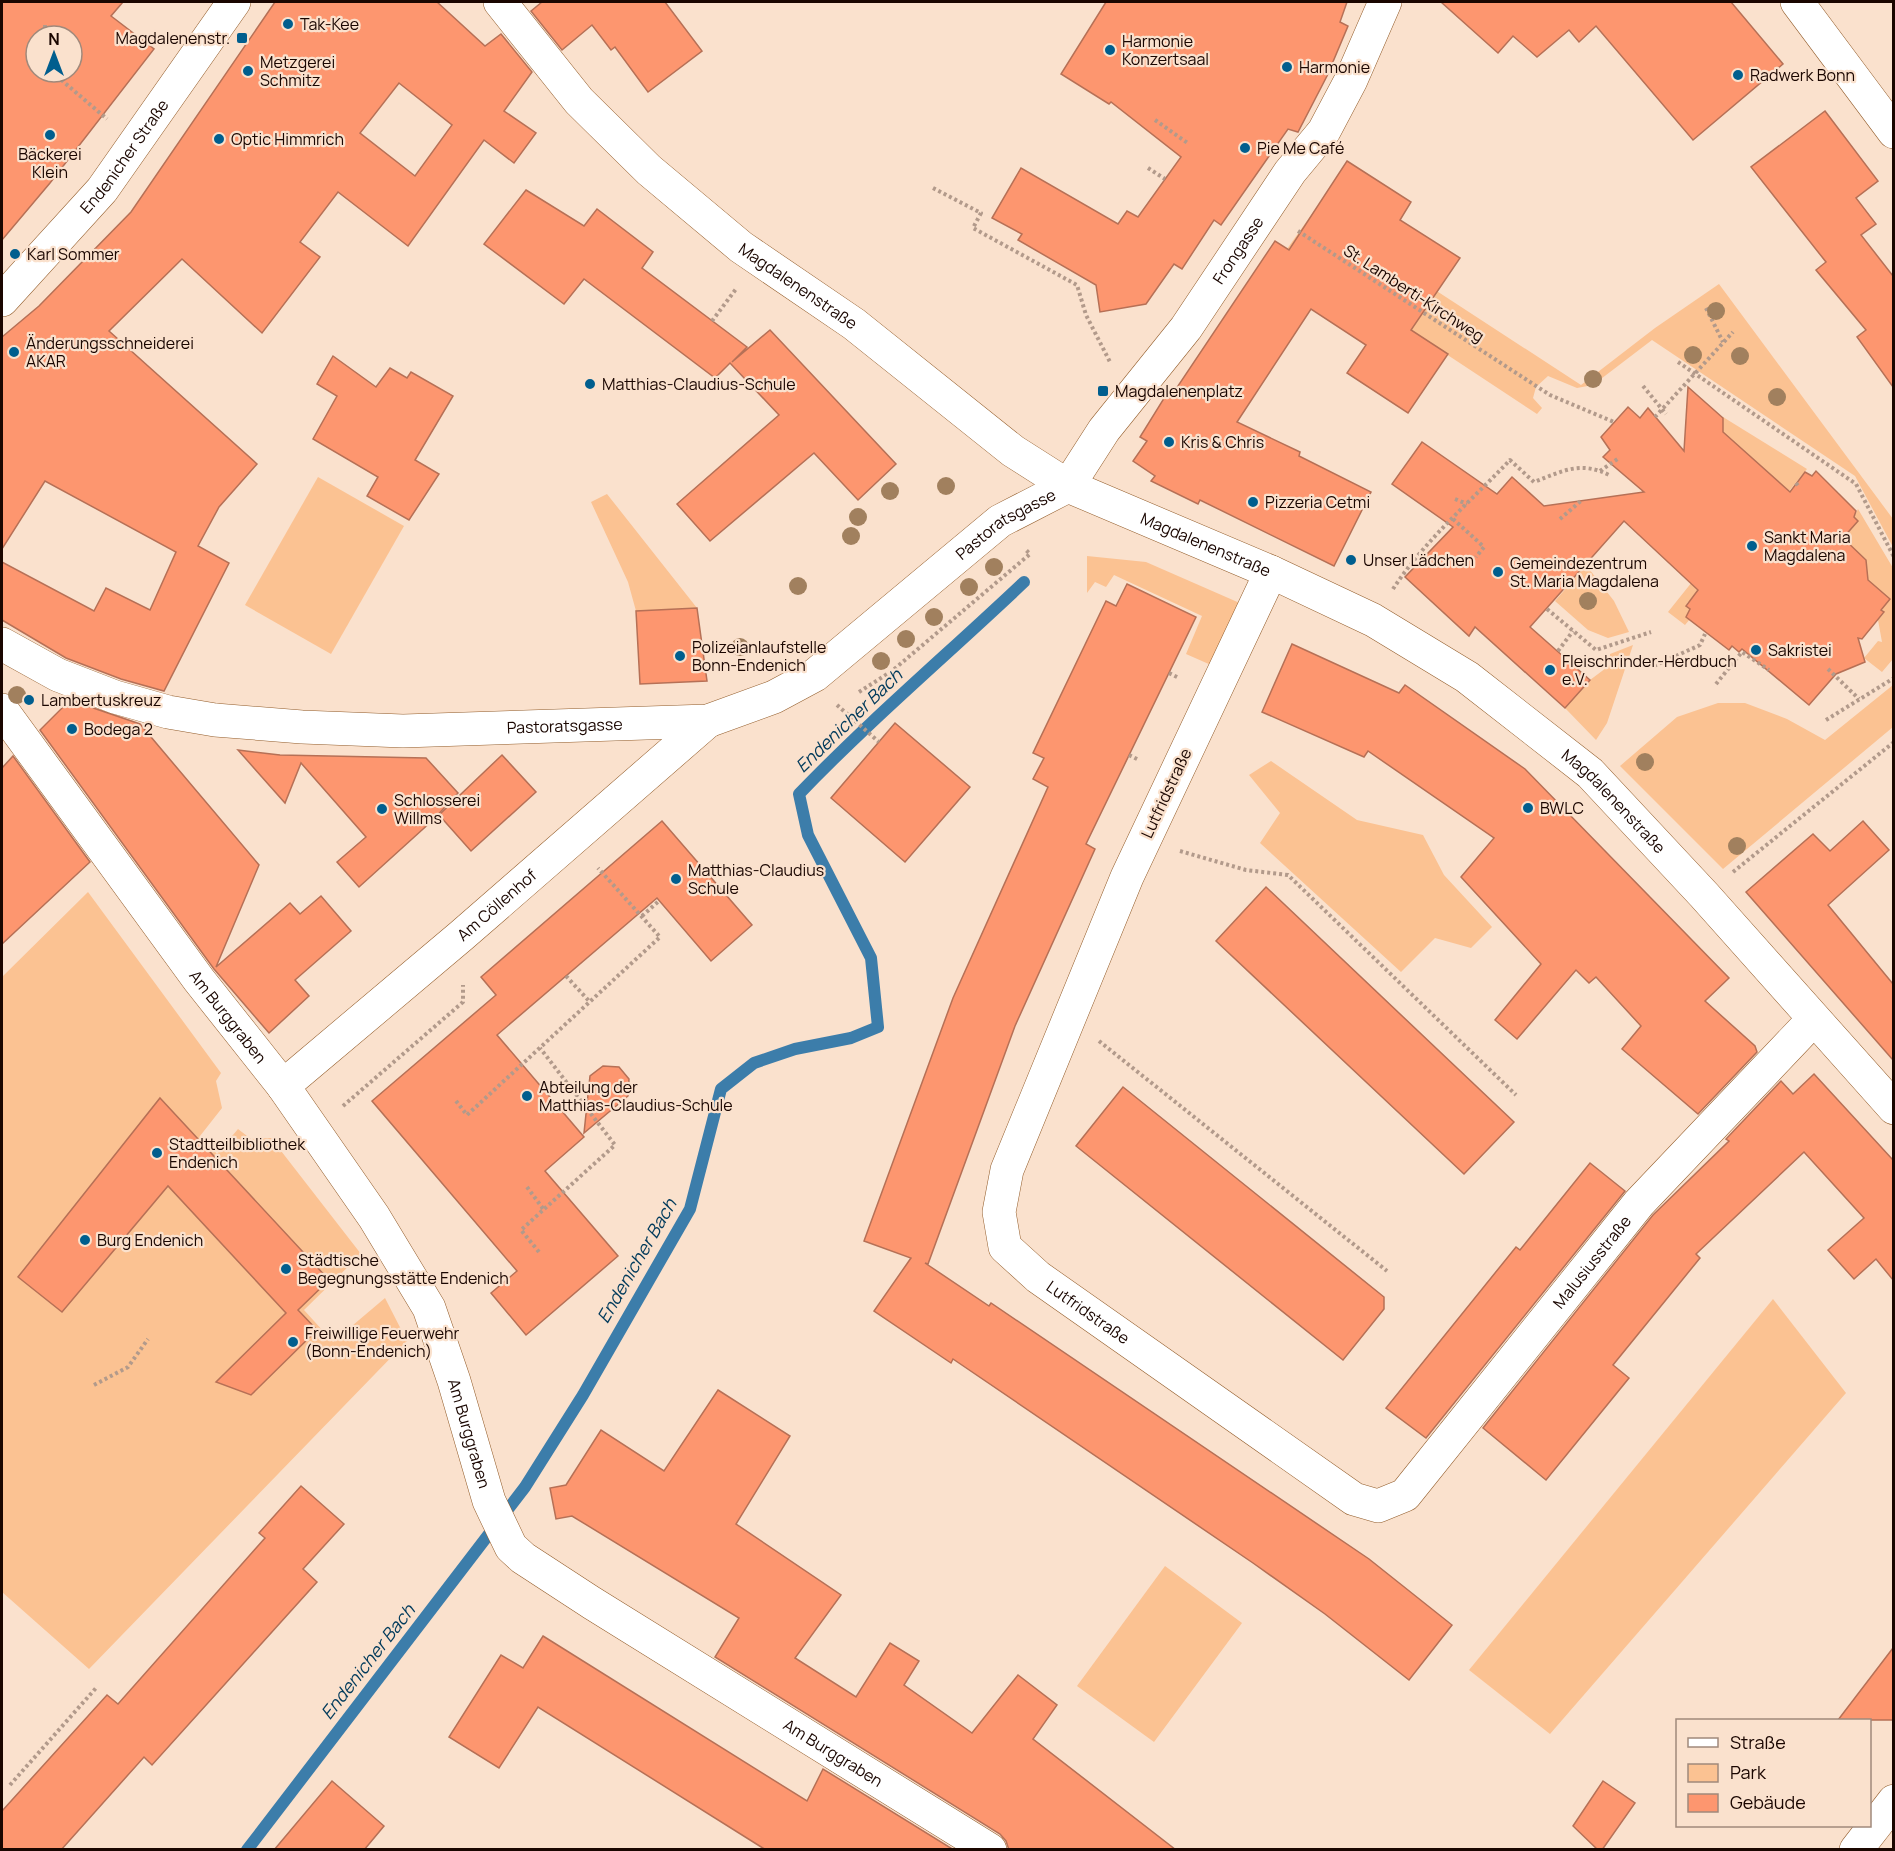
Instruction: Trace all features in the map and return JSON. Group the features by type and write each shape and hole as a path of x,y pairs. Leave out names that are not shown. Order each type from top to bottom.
{"street":[{"name":"Endenicher Straße","path":"5,290 102,190 234,2"},
{"name":"Magdalenenstraße","path":"500,2 579,101 649,170 741,247 854,324 1013,451 1068,486 1271,572 1373,620 1467,677 1590,773 1704,895 1893,1108"},
{"name":"Frongasse","path":"1068,486 1104,430 1186,328 1290,172 1324,131 1351,80 1385,2"},
{"path":"1797,2 1893,132"},
{"name":"Pastoratsgasse","path":"2,644 58,675 115,697 168,712 215,720 302,727 403,731 708,721 774,697 814,675 1000,521 1068,486"},
{"name":"Lutfridstraße","path":"1271,572 1127,877 1006,1170 999,1212 1005,1247 1038,1277 1354,1499 1378,1506"},
{"name":"Am Burggraben","path":"2,710 158,925 283,1086 374,1217 429,1308 454,1381 489,1502 511,1547 523,1558 592,1604 990,1850"},
{"name":"Am Cöllenhof","path":"283,1086 461,936 708,721"},
{"name":"Malusiusstraße","path":"1378,1506 1404,1495 1639,1203 1813,1020"},
{"path":"1856,1850 1893,1801"}],"path":[{"path":"66,84 135,142"},
{"path":"1155,120 1189,144"},
{"path":"1148,168 1165,179"},
{"path":"933,188 981,213 973,228 1077,285 1086,315 1130,400"},
{"name":"St. Lamberti-Kirchweg","path":"1266,209 1550,396 1614,422"},
{"path":"712,321 726,303"},
{"path":"1706,308 1723,342"},
{"path":"1655,417 1733,332"},
{"path":"1678,362 1856,484 1893,557"},
{"path":"1643,386 1666,414"},
{"path":"1600,471 1619,458"},
{"path":"1403,573 1510,460 1534,482 1577,466 1611,476"},
{"path":"1455,499 1467,504"},
{"path":"1560,519 1582,500"},
{"path":"1453,519 1484,547 1476,557"},
{"path":"1547,609 1596,650 1651,632"},
{"path":"1558,651 1573,631"},
{"path":"1654,666 1700,645 1705,634"},
{"path":"1716,684 1742,652 1769,670"},
{"path":"1828,669 1859,699"},
{"path":"1826,720 1893,678"},
{"path":"841,709 879,742"},
{"path":"1704,895 1893,742"},
{"path":"456,1101 467,1115 660,937 571,838"},
{"path":"1203,857 1245,870 1288,874 1516,1095"},
{"path":"642,916 659,901"},
{"path":"567,976 590,1002"},
{"path":"315,1131 463,1002 463,986"},
{"path":"1068,1016 1387,1271"},
{"path":"539,1252 521,1230 615,1145 540,1048"},
{"path":"526,1187 544,1210"},
{"path":"94,1385 128,1367 148,1339"},
{"path":"10,1785 96,1688"}],"green space":[{"path":"1314,211 1581,385 1655,328 1719,284 1893,519 1893,547 1855,476 1652,340 1593,385 1577,388 1548,376 1536,387 1533,398 1542,408 1537,414 1287,249"},
{"path":"1723,417 1807,469 1789,491 1716,426"},
{"path":"318,477 404,526 331,654 245,605"},
{"path":"607,494 697,608 636,611 628,582 591,502"},
{"path":"1858,509 1893,568 1893,659 1882,672 1864,658 1878,641 1882,642 1878,620 1884,613 1868,580 1866,567 1835,539 1858,521 1854,517"},
{"path":"1087,556 1146,562 1242,604 1211,665 1186,654 1202,616 1114,575 1106,587 1095,582 1087,593"},
{"path":"1586,565 1614,601 1629,632 1608,638 1588,630 1555,601"},
{"path":"1696,577 1708,588 1692,606 1688,602 1686,605 1690,609 1690,619 1685,625 1668,612"},
{"path":"1633,645 1607,723 1596,740 1565,708 1590,680 1610,665 1610,654"},
{"path":"1893,685 1893,727 1723,869 1620,766 1677,717 1718,703 1745,703 1787,719 1825,740"},
{"path":"1271,761 1357,820 1423,835 1444,875 1492,927 1471,948 1435,938 1401,972 1260,843 1280,813 1249,775"},
{"path":"88,892 221,1073 216,1081 222,1108 200,1136 217,1154 238,1129 251,1139 271,1138 361,1254 304,1310 333,1342 385,1298 407,1341 89,1669 2,1592 2,977"},
{"path":"1773,1299 1846,1393 1550,1734 1469,1670"},
{"path":"1165,1566 1242,1623 1154,1742 1077,1686"}],"building":[{"path":"2,2 123,2 111,16 154,49 50,183 2,240"},
{"path":"275,2 437,2 485,46 501,34 532,72 504,111 536,133 514,163 484,140 408,246 338,192 300,242 320,257 262,333 182,259 109,331 257,464 219,507 198,546 229,563 164,691 121,679 66,658 2,620 2,562 94,611 106,588 150,610 176,552 45,481 2,549 2,337 39,306 131,212","holes":["399,83 452,125 415,176 360,133"]},
{"path":"542,2 665,2 702,51 648,92 615,47 611,50 592,25 562,50 531,11"},
{"path":"1106,2 1347,2 1340,22 1348,26 1327,76 1298,132 1288,129 1221,225 1214,220 1182,269 1174,264 1146,304 1100,312 1096,285 1018,240 1022,234 992,218 1021,168 1118,224 1127,211 1138,217 1181,157 1111,102 1109,104 1061,74"},
{"path":"1441,2 1731,2 1783,64 1693,140 1596,26 1579,42 1569,30 1537,57 1513,36 1498,53"},
{"path":"1825,111 1878,181 1856,198 1876,224 1861,235 1893,276 1893,387 1857,337 1866,330 1816,270 1826,262 1751,167"},
{"path":"1347,161 1411,202 1400,220 1460,258 1411,330 1448,354 1408,413 1347,373 1366,345 1311,309 1237,422 1300,452 1299,456 1371,492 1334,566 1200,500 1198,504 1151,481 1155,476 1133,461 1147,441 1140,437 1166,395 1170,398 1275,241 1289,250"},
{"path":"526,190 584,226 597,209 653,252 642,268 747,347 732,362 770,330 896,464 858,500 814,453 710,541 677,504 779,415 730,363 715,378 584,279 564,304 484,244"},
{"path":"333,356 376,387 390,368 407,378 411,372 453,396 415,460 439,474 409,520 367,496 378,477 313,439 337,396 317,384"},
{"path":"1688,387 1723,418 1723,432 1790,492 1805,472 1812,476 1816,471 1856,511 1854,517 1858,521 1843,538 1866,560 1868,580 1890,599 1881,610 1884,612 1862,639 1858,638 1865,662 1836,674 1809,705 1742,649 1739,652 1732,646 1729,650 1686,617 1690,609 1686,606 1698,590 1624,521 1530,627 1590,680 1565,708 1475,627 1469,636 1405,577 1453,527 1392,484 1422,442 1497,494 1512,477 1544,506 1644,492 1603,457 1610,450 1601,437 1628,407 1640,418 1648,408 1684,451"},
{"path":"1127,584 1196,617 1086,844 1095,849 1015,1026 928,1264 925,1263 989,1306 991,1303 1369,1559 1452,1625 1409,1680 1325,1614 1253,1563 953,1359 951,1363 874,1311 911,1258 864,1241 953,998 1048,787 1033,779 1044,758 1033,753 1106,601 1116,606"},
{"path":"697,608 707,681 640,684 636,611"},
{"path":"1292,644 1399,693 1405,685 1525,769 1729,978 1705,1001 1755,1046 1757,1052 1698,1114 1622,1049 1641,1026 1596,977 1589,983 1576,970 1517,1039 1495,1020 1541,964 1461,877 1494,838 1368,751 1364,757 1262,712"},
{"path":"70,700 140,724 259,865 216,967 290,903 300,914 321,896 351,931 295,980 309,996 269,1033 214,969 40,730"},
{"path":"895,723 970,787 905,862 831,798"},
{"path":"238,750 280,755 426,758 458,793 433,820 359,887 337,862 366,837 301,763 285,803"},
{"path":"502,755 536,792 471,851 439,815"},
{"path":"13,756 90,862 2,944 2,768"},
{"path":"662,821 752,925 711,961 657,898 497,1035 584,1137 545,1171 618,1256 526,1335 491,1293 517,1271 372,1101 496,995 481,977"},
{"path":"1863,821 1889,850 1828,905 1893,984 1893,1060 1746,892 1813,834 1830,851"},
{"path":"1266,887 1514,1122 1464,1174 1216,941"},
{"path":"603,1066 619,1067 629,1079 628,1096 584,1133 590,1076"},
{"path":"1814,1074 1893,1160 1893,1280 1876,1259 1854,1279 1828,1250 1864,1218 1804,1152 1696,1254 1700,1258 1613,1365 1629,1378 1546,1480 1483,1428 1653,1215 1729,1141 1726,1139 1781,1081 1793,1094"},
{"path":"1123,1087 1384,1297 1384,1309 1343,1360 1076,1146"},
{"name":"Burg Endenich","path":"160,1098 329,1280 298,1310 317,1330 251,1395 216,1382 286,1313 168,1186 62,1312 18,1277"},
{"path":"1590,1163 1625,1191 1426,1438 1386,1408 1516,1247 1520,1250"},
{"path":"718,1390 790,1436 736,1524 841,1595 795,1658 856,1697 890,1643 919,1661 904,1685 972,1733 1018,1675 1057,1705 1033,1739 1176,1850 1009,1850 1000,1834 715,1657 739,1618 572,1516 556,1519 550,1488 566,1485 601,1430 664,1471"},
{"path":"301,1486 344,1524 303,1569 317,1582 152,1765 144,1757 61,1850 2,1850 2,1811 107,1695 118,1704 265,1538 259,1533"},
{"path":"543,1636 807,1801 823,1769 954,1850 766,1850 538,1707 499,1768 449,1737 501,1655 523,1668"},
{"path":"1893,1648 1893,1720 1839,1719"},
{"path":"332,1781 384,1826 364,1850 274,1850"},
{"path":"1603,1781 1635,1803 1602,1850 1598,1850 1573,1826"}],"waterway":[{"name":"Endenicher Bach","path":"247,1850 525,1487 583,1395 690,1209 721,1089 754,1063 795,1049 851,1038 878,1027 871,958 808,835 799,794 882,713 1024,582"}],"place":[{"name":"Tak-Kee","path":"288,24"},
{"name":"Magdalenenstr.","path":"242,38"},
{"name":"Harmonie Konzertsaal","path":"1110,50"},
{"name":"Harmonie","path":"1287,67"},
{"name":"Metzgerei Schmitz","path":"248,71"},
{"name":"Radwerk Bonn","path":"1738,75"},
{"name":"Bäckerei Klein","path":"50,135"},
{"name":"Optic Himmrich","path":"219,139"},
{"name":"Pie Me Café","path":"1245,148"},
{"name":"Karl Sommer","path":"15,254"},
{"name":"Änderungsschneiderei AKAR","path":"14,352"},
{"name":"Matthias-Claudius-Schule","path":"590,384"},
{"name":"Magdalenenplatz","path":"1103,391"},
{"name":"Kris & Chris","path":"1169,442"},
{"name":"Pizzeria Cetmi","path":"1253,502"},
{"name":"Sankt Maria Magdalena","path":"1752,546"},
{"name":"Unser Lädchen","path":"1351,560"},
{"name":"Gemeindezentrum St. Maria Magdalena","path":"1498,572"},
{"name":"Sakristei","path":"1756,650"},
{"name":"Polizeianlaufstelle Bonn-Endenich","path":"680,656"},
{"name":"Fleischrinder-Herdbuch e.V.","path":"1550,670"},
{"name":"Lambertuskreuz","path":"29,700"},
{"name":"Bodega 2","path":"72,729"},
{"name":"BWLC","path":"1528,808"},
{"name":"Schlosserei Willms","path":"382,809"},
{"name":"Matthias-Claudius Schule","path":"676,879"},
{"name":"Abteilung der Matthias-Claudius-Schule","path":"527,1096"},
{"name":"Stadtteilbibliothek Endenich","path":"157,1153"},
{"name":"Burg Endenich","path":"85,1240"},
{"name":"Städtische Begegnungsstätte Endenich","path":"286,1269"},
{"name":"Freiwillige Feuerwehr (Bonn-Endenich)","path":"293,1342"}]}
